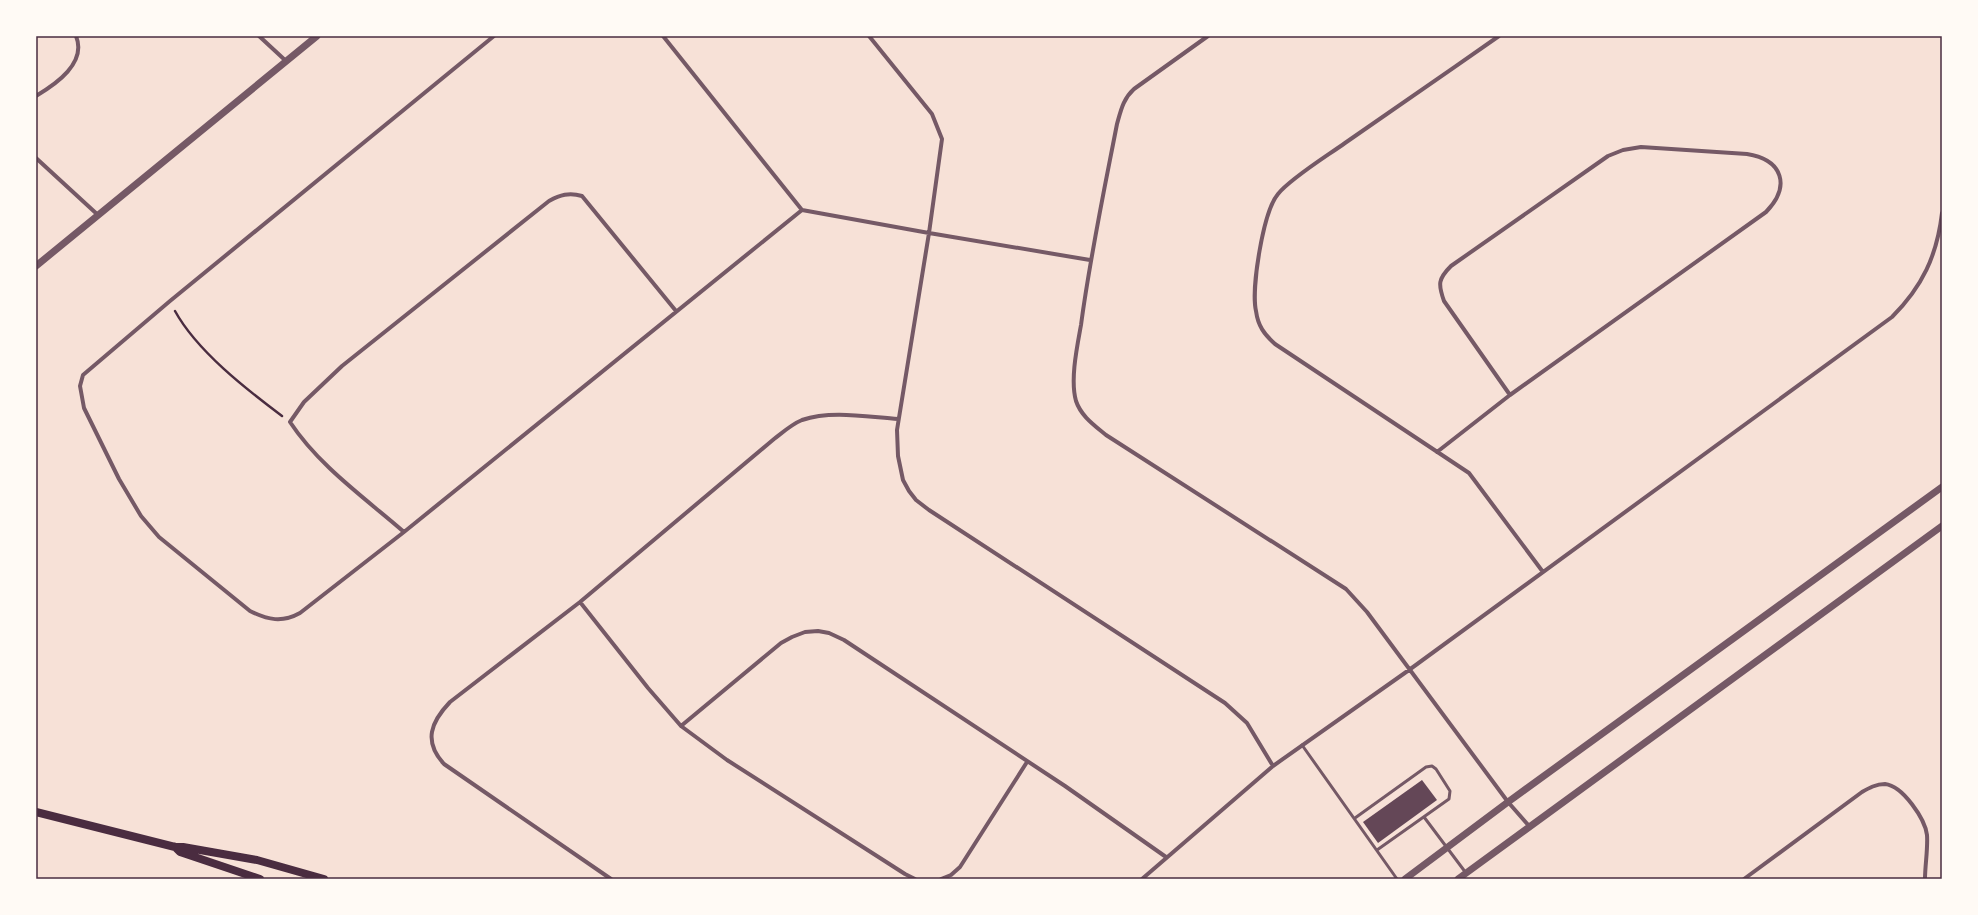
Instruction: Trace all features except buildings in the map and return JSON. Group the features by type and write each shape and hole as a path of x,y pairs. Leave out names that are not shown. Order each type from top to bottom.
{"main road":[{"path":"36,812 175,847 183,847 257,860 324,879"},
{"path":"175,847 180,852 260,879"}],"street":[{"path":"36,96 62,77 74,64 79,50 76,36"},
{"path":"259,36 286,61"},
{"path":"36,266 317,36"},
{"path":"494,36 170,301 83,375 80,386 84,408 119,479 141,516 159,538 250,611 267,619 279,620 292,618 300,613 404,532 802,210"},
{"path":"663,36 802,210 1090,260"},
{"path":"869,36 932,114 941,134 941,148 929,233 898,419 897,442 900,468 909,491 916,500 929,510 1225,703 1247,723 1273,766"},
{"path":"1208,36 1127,95 1117,124 1090,260 1076,358 1074,391 1079,408 1111,438 1346,589 1368,612 1409,670 1508,802 1530,827"},
{"path":"1499,36 1313,166 1278,194 1268,214 1264,230 1254,291 1255,311 1263,333 1275,344 1302,364 1469,473 1543,572"},
{"path":"1437,452 1510,395 1766,212 1775,202 1781,190 1780,177 1775,167 1760,156 1747,154 1641,147 1623,150 1608,156 1451,266 1442,275 1440,283 1444,301 1510,395"},
{"path":"36,158 98,215"},
{"path":"404,532 315,454 290,422 304,402 347,362 549,201 562,194 582,196 676,311"},
{"path":"1142,879 1273,766 1409,670 1892,317 1909,299 1933,257 1938,242 1942,214"},
{"path":"611,879 444,764 438,757 432,741 432,732 436,719 450,702 580,602 774,438 793,425 810,418 829,416 898,419"},
{"path":"1405,879 1508,802 1942,487"},
{"path":"1458,879 1942,526"},
{"path":"580,602 652,693 681,726 727,760 915,879"},
{"path":"681,726 781,643 805,632 818,631 829,633 844,640 1065,786 1166,857"},
{"path":"940,879 951,875 960,867 1027,762"},
{"path":"1744,879 1862,792 1874,786 1886,784 1896,788 1906,797 1924,823 1927,835 1925,879"}],"lane":[{"path":"1302,745 1397,879"},
{"path":"1355,818 1426,767 1432,766 1436,768 1451,794 1449,799 1377,850"},
{"path":"1424,816 1446,848 1466,873"}],"path":[{"path":"170,301 186,328 203,348 254,394 290,422"}]}
